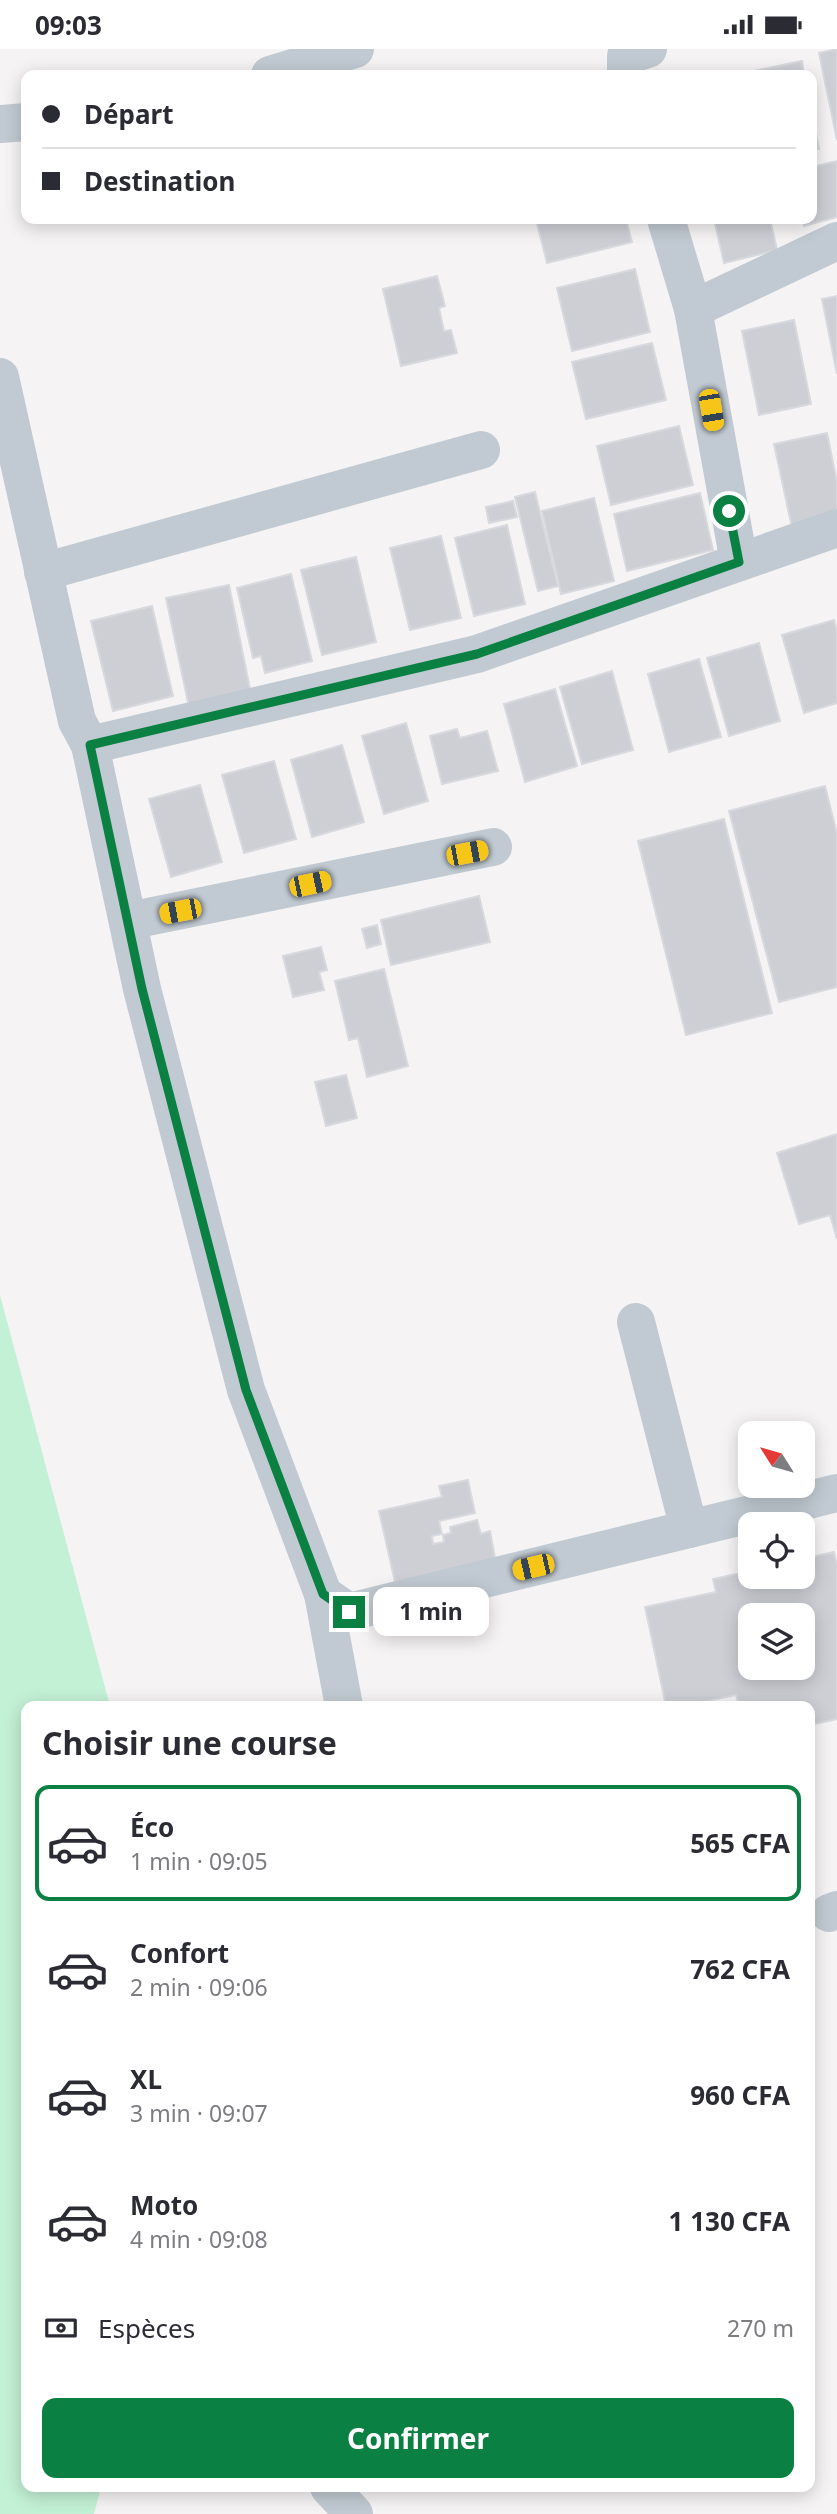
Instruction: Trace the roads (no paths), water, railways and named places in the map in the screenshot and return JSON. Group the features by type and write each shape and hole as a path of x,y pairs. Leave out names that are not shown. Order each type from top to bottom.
{"street":[{"path":"281,70 314,55 355,49"},
{"path":"0,124 21,123"},
{"path":"668,224 693,309 739,562"},
{"path":"693,309 837,241"},
{"path":"0,377 77,721 90,745 142,989 246,1390 323,1594 343,1701"},
{"path":"43,572 481,450"},
{"path":"90,745 477,654 837,528"},
{"path":"128,921 493,847"},
{"path":"636,1322 690,1529"},
{"path":"323,1594 349,1612 837,1493"},
{"path":"334,2492 354,2514"}]}
